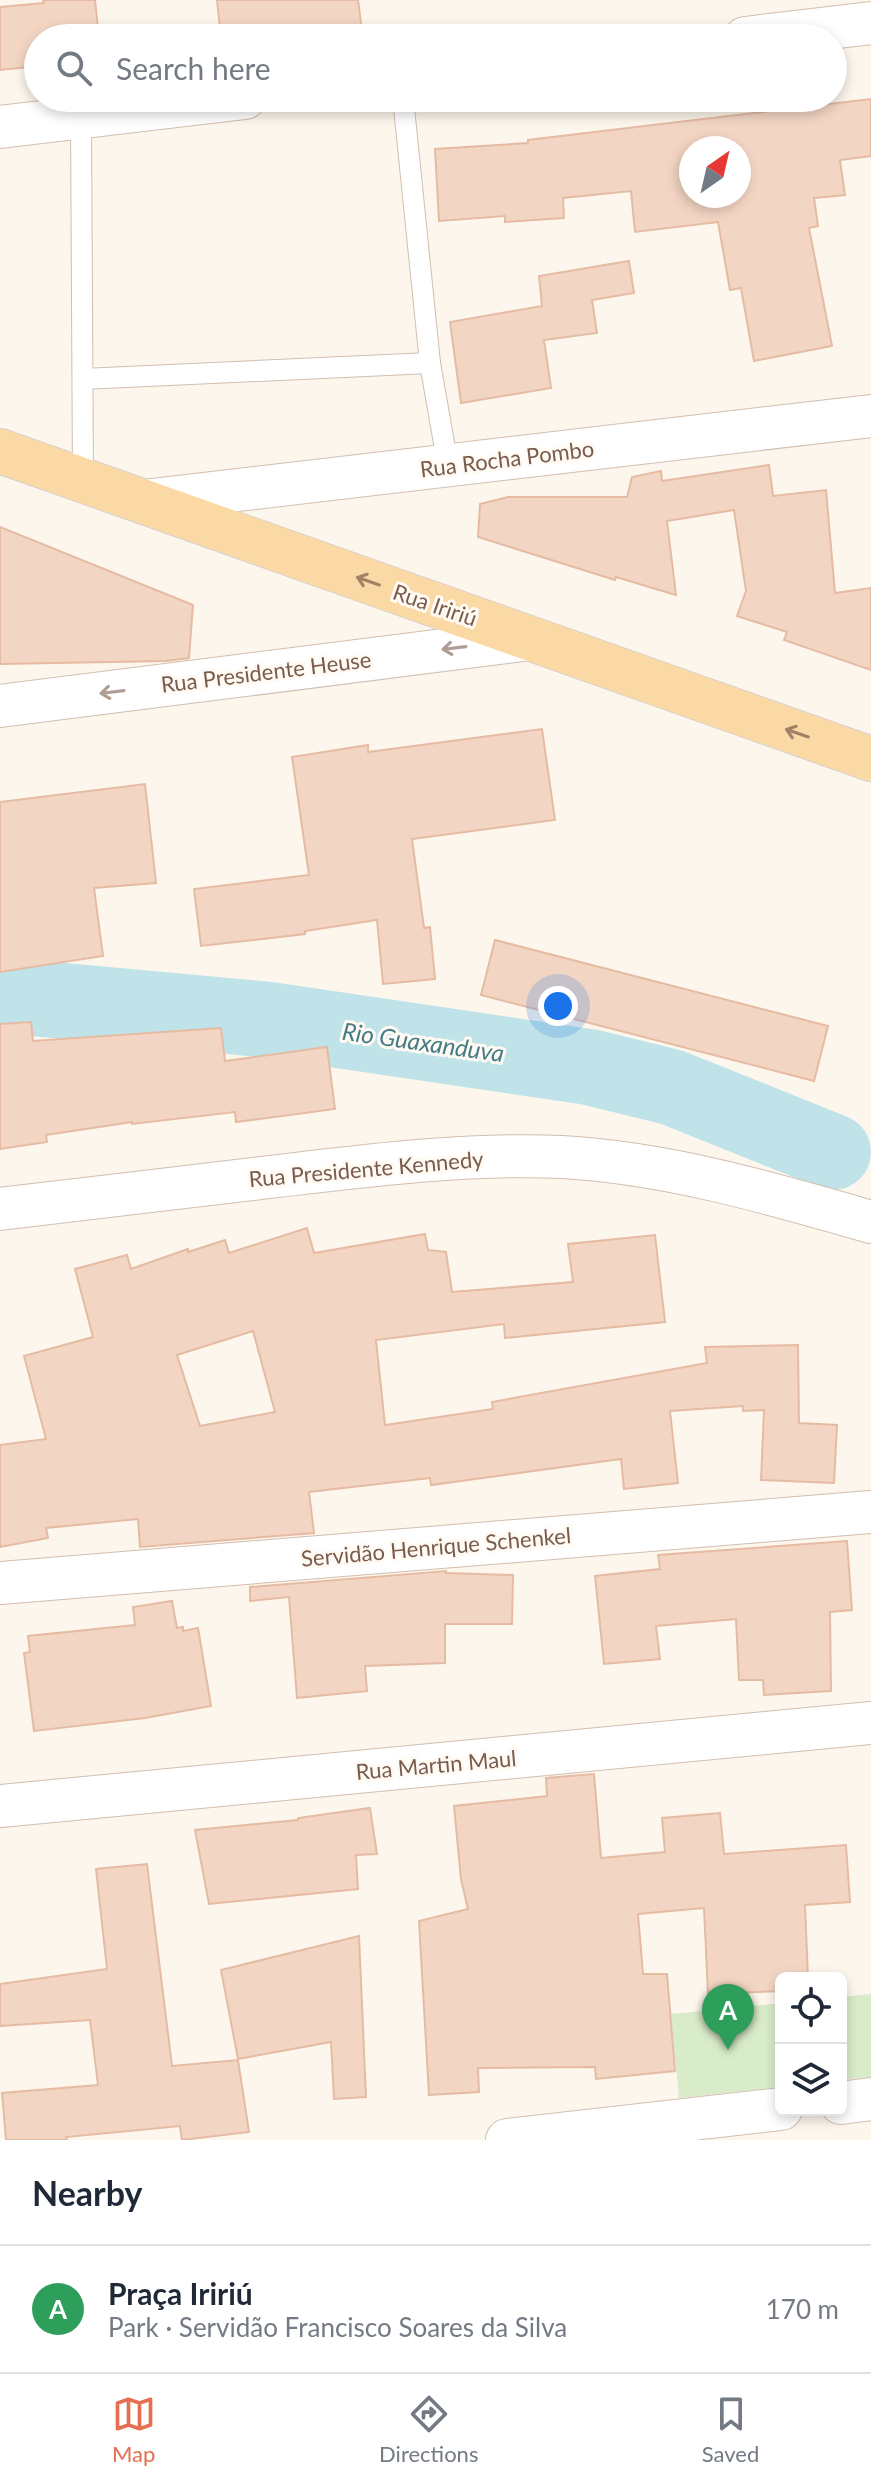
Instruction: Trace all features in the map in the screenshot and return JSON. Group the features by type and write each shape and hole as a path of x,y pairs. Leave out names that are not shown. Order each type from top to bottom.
{"main road":[{"name":"Rua Iririú","path":"0,451 871,759"}],"street":[{"path":"847,26 871,23"},
{"path":"0,127 130,112"},
{"name":"Rua Rocha Pombo","path":"143,501 871,416"},
{"name":"Rua Presidente Heuse","path":"0,706 531,639"},
{"name":"Rua Presidente Kennedy","path":"0,1209 391,1162 563,1157 639,1165 714,1179 871,1222"},
{"name":"Servidão Henrique Schenkel","path":"0,1583 871,1512"},
{"name":"Rua Martin Maul","path":"0,1806 871,1723"},
{"path":"847,2102 871,2099"},
{"path":"507,2140 775,2110"}],"lane":[{"path":"404,112 430,363 448,466"},
{"path":"81,118 83,480"},
{"path":"83,379 430,363"}],"green space":[{"path":"871,1994 871,2077 847,2079 847,1996"},
{"path":"775,2004 775,2088 679,2098 671,2014"}],"building":[{"path":"43,0 95,0 98,24 24,24 24,67 0,70 0,7 44,3"},
{"path":"217,0 358,0 361,24 220,24"},
{"path":"871,99 871,156 840,160 845,195 814,198 818,226 809,228 832,346 754,361 741,288 730,290 718,222 635,232 631,191 563,198 564,218 505,222 505,216 439,221 435,149 528,143 528,140 762,112 847,112 847,102"},
{"path":"629,261 634,293 592,300 597,333 544,340 551,388 461,403 450,322 542,306 539,276"},
{"path":"769,465 773,496 826,490 835,593 871,588 871,670 784,640 787,632 737,616 746,591 734,510 667,521 676,595 616,577 615,580 478,537 480,504 508,497 627,497 632,477 661,471 662,481"},
{"path":"0,527 193,605 189,658 0,664"},
{"path":"542,729 555,820 412,839 424,928 430,927 435,979 383,984 377,920 305,931 305,934 201,946 194,889 309,875 292,757 368,745 368,752"},
{"path":"145,784 156,883 94,888 103,956 0,972 0,802"},
{"path":"495,940 828,1026 814,1081 481,995"},
{"path":"31,1022 33,1041 221,1028 225,1061 327,1047 335,1109 236,1122 235,1112 132,1122 46,1135 47,1142 0,1149 0,1024"},
{"path":"307,1228 314,1253 425,1234 428,1250 446,1252 452,1292 573,1282 568,1244 655,1235 665,1322 505,1338 504,1324 376,1340 385,1425 493,1409 492,1402 707,1363 705,1347 798,1345 799,1423 837,1425 834,1483 761,1480 764,1410 743,1411 743,1406 670,1411 678,1483 624,1489 621,1459 431,1485 430,1478 309,1492 314,1533 140,1547 138,1519 46,1528 48,1538 0,1547 0,1445 46,1439 24,1356 93,1337 75,1269 127,1255 131,1269 225,1240 229,1253","holes":["253,1331 275,1412 200,1426 177,1355"]},
{"path":"847,1541 852,1610 830,1612 831,1691 764,1695 763,1680 739,1680 736,1619 656,1626 660,1659 604,1664 595,1576 660,1569 658,1555"},
{"path":"446,1571 513,1575 512,1624 445,1624 445,1663 365,1666 367,1691 297,1698 289,1597 250,1601 250,1587"},
{"path":"172,1601 177,1628 183,1627 183,1631 198,1628 211,1706 145,1718 34,1731 24,1653 30,1652 28,1636 135,1625 133,1607"},
{"path":"594,1774 601,1858 665,1852 662,1818 720,1813 724,1854 846,1845 850,1902 805,1905 808,1972 775,1972 775,1991 708,1994 704,1908 638,1914 643,1974 667,1974 675,2071 596,2079 595,2067 478,2068 479,2092 429,2095 419,1921 468,1909 461,1879 454,1806 547,1796 546,1778"},
{"path":"370,1808 377,1854 356,1855 358,1889 209,1904 195,1830 298,1820"},
{"path":"147,1864 172,2066 238,2060 249,2132 182,2140 180,2126 66,2137 67,2140 6,2140 2,2093 98,2085 90,2020 0,2026 0,1984 107,1969 96,1869"},
{"path":"359,1936 366,2097 334,2099 331,2042 238,2059 221,1970"}],"waterway":[{"name":"Rio Guaxanduva","path":"0,995 270,1020 589,1067 671,1087 833,1152"}],"place":[{"name":"Praça Iririú","path":"728,2050"}]}
